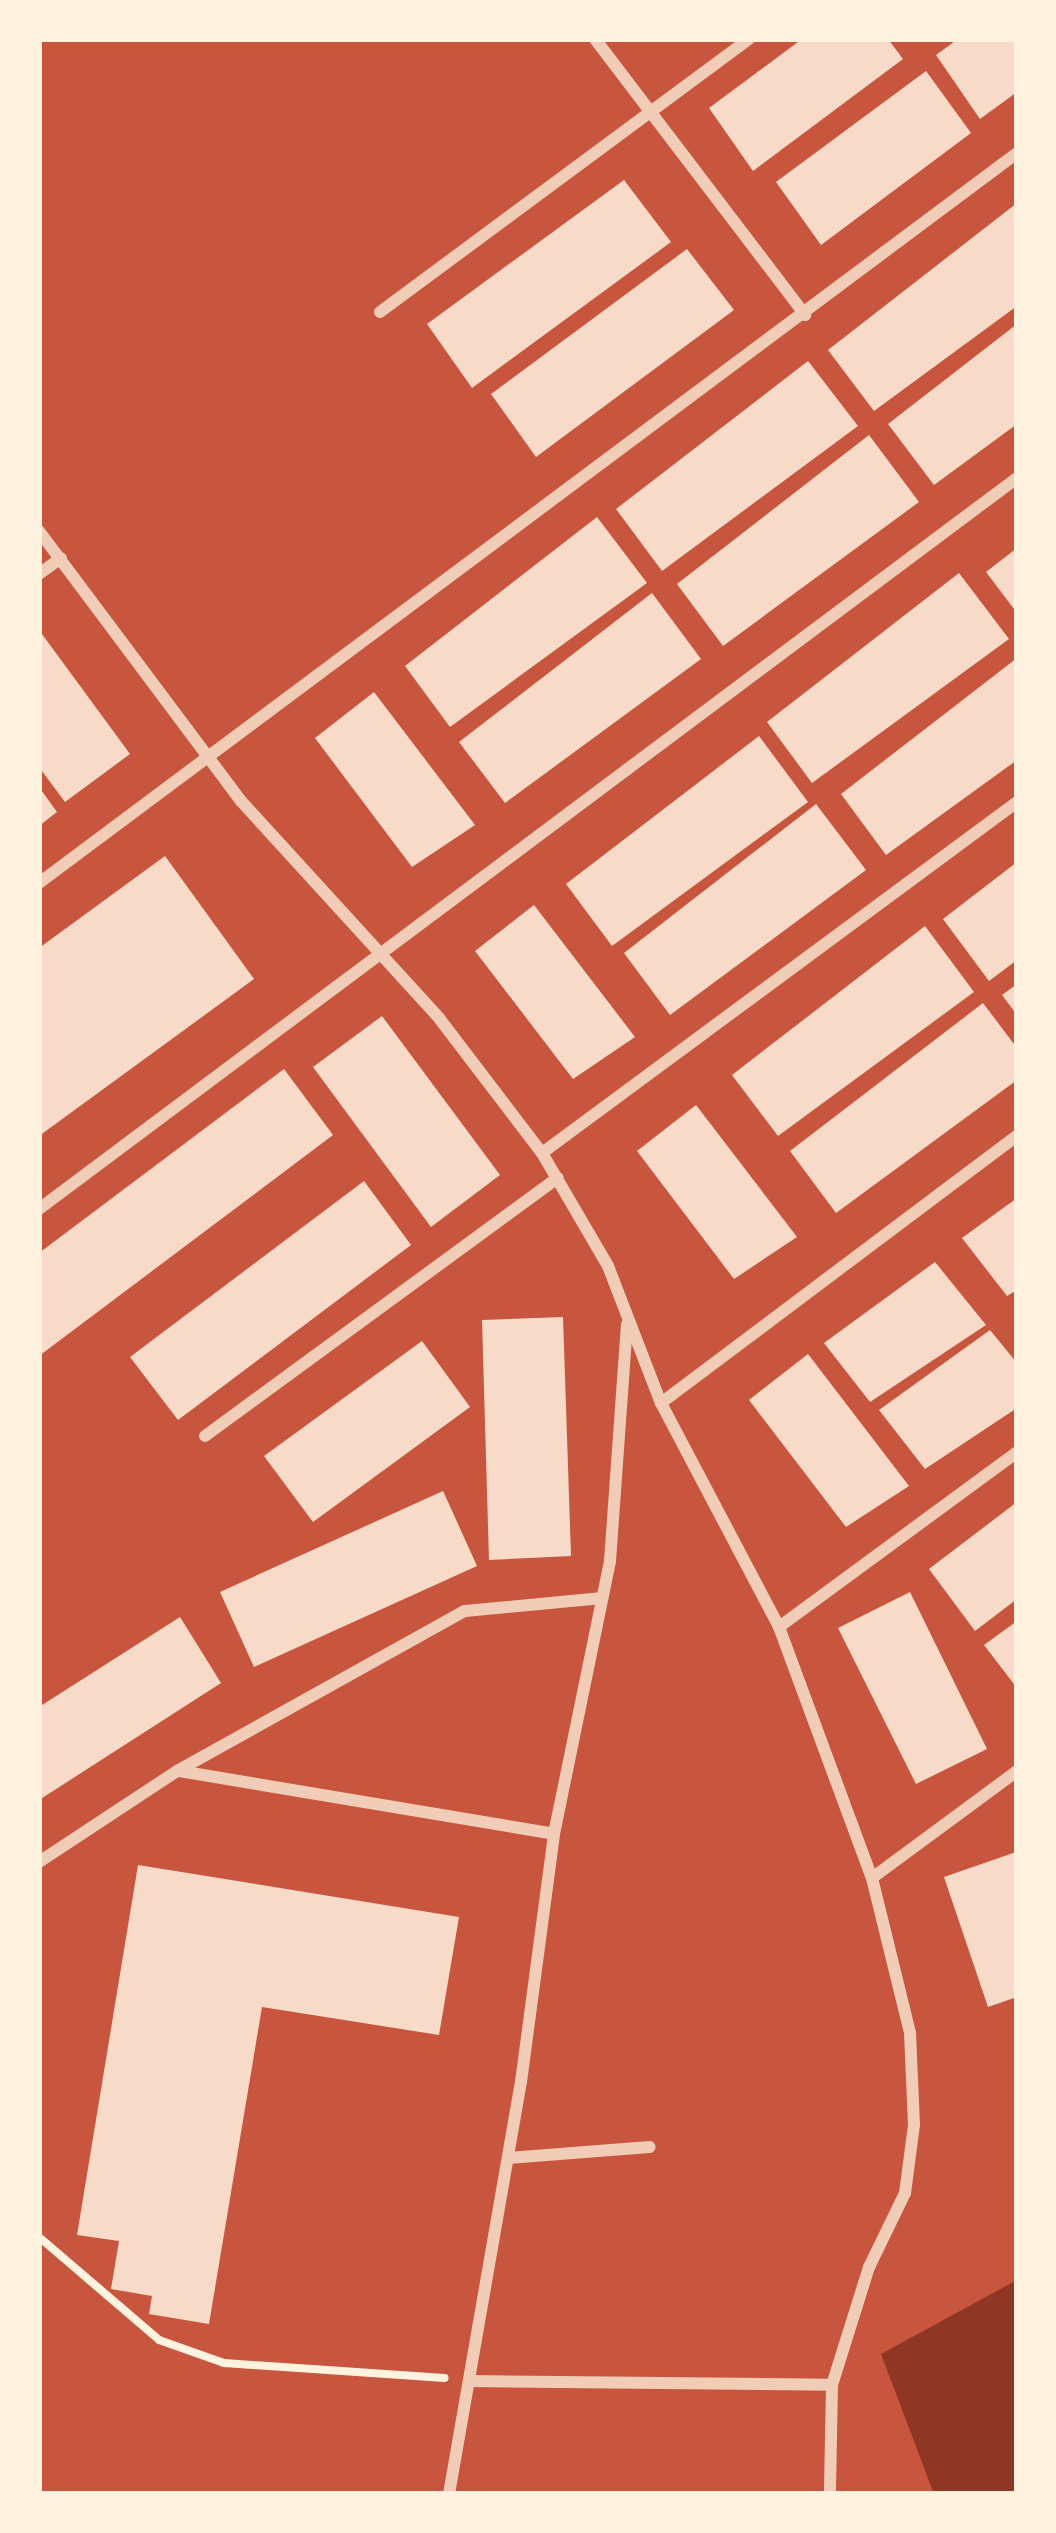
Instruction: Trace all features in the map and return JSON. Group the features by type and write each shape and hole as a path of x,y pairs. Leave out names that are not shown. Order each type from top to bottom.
{"street":[{"path":"595,39 805,315"},
{"path":"380,312 749,39"},
{"path":"39,883 1017,153"},
{"path":"39,1209 1017,478"},
{"path":"39,531 207,757 379,952 542,1153 628,1318 661,1403 779,1627 872,1878 910,2033 914,2125 905,2193 869,2267 832,2385 830,2494"},
{"path":"39,574 61,558"},
{"path":"542,1153 1017,802"},
{"path":"661,1403 1017,1136"},
{"path":"205,1436 558,1178"},
{"path":"449,2494 508,2158 554,1834 602,1598 628,1318"},
{"path":"779,1627 1017,1452"},
{"path":"39,1862 177,1771 465,1611 602,1598"},
{"path":"177,1771 554,1834"},
{"path":"872,1878 1017,1771"},
{"path":"508,2158 650,2147"},
{"path":"469,2381 832,2385"}],"path":[{"path":"39,2237 160,2340 224,2362 469,2381"}],"shaded area":[{"path":"1017,2280 1017,2494 934,2494 881,2354"}],"building":[{"path":"802,39 888,39 903,59 753,171 709,108"},
{"path":"958,39 1017,39 1017,92 980,119 936,55"},
{"path":"926,71 971,133 821,245 776,182"},
{"path":"624,180 671,242 472,388 427,324"},
{"path":"1017,203 1017,306 874,411 828,350"},
{"path":"687,249 734,310 536,457 491,394"},
{"path":"1017,324 1017,424 934,485 888,424"},
{"path":"808,361 858,426 662,571 616,509"},
{"path":"869,435 919,502 723,646 677,584"},
{"path":"597,517 647,583 450,727 405,666"},
{"path":"1017,548 1017,613 986,572"},
{"path":"959,573 1009,639 812,783 767,722"},
{"path":"652,593 701,659 505,803 459,742"},
{"path":"39,630 130,754 65,802 39,767"},
{"path":"1017,658 1017,760 886,855 841,794"},
{"path":"374,692 475,825 412,867 315,738"},
{"path":"759,736 808,802 612,946 566,884"},
{"path":"39,787 57,812 39,826"},
{"path":"816,804 866,870 670,1015 624,953"},
{"path":"165,856 254,979 39,1136 39,948"},
{"path":"1017,862 1017,960 989,981 943,919"},
{"path":"534,905 635,1037 573,1079 475,951"},
{"path":"925,926 974,992 778,1136 732,1075"},
{"path":"1017,984 1017,1015 1002,995"},
{"path":"983,1003 1017,1048 1017,1080 836,1213 790,1151"},
{"path":"382,1016 500,1175 431,1227 313,1067"},
{"path":"284,1069 333,1135 39,1356 39,1253"},
{"path":"696,1105 797,1237 734,1279 637,1151"},
{"path":"364,1181 411,1245 178,1420 130,1357"},
{"path":"1017,1198 1017,1290 1007,1296 962,1238"},
{"path":"935,1262 986,1325 870,1402 824,1343"},
{"path":"563,1317 571,1556 489,1560 482,1320"},
{"path":"990,1330 1017,1363 1017,1408 925,1469 879,1410"},
{"path":"422,1341 470,1407 313,1522 264,1456"},
{"path":"808,1354 909,1486 846,1527 749,1400"},
{"path":"443,1491 477,1566 254,1667 220,1592"},
{"path":"1017,1502 1017,1599 975,1631 929,1569"},
{"path":"910,1592 987,1749 916,1784 838,1628"},
{"path":"180,1617 221,1683 39,1800 39,1707"},
{"path":"1017,1621 1017,1688 984,1645"},
{"path":"1016,1852 1017,1997 988,2007 944,1877"},
{"path":"138,1865 459,1917 439,2035 262,2007 209,2324 149,2314 152,2296 111,2289 119,2241 77,2235"}]}
